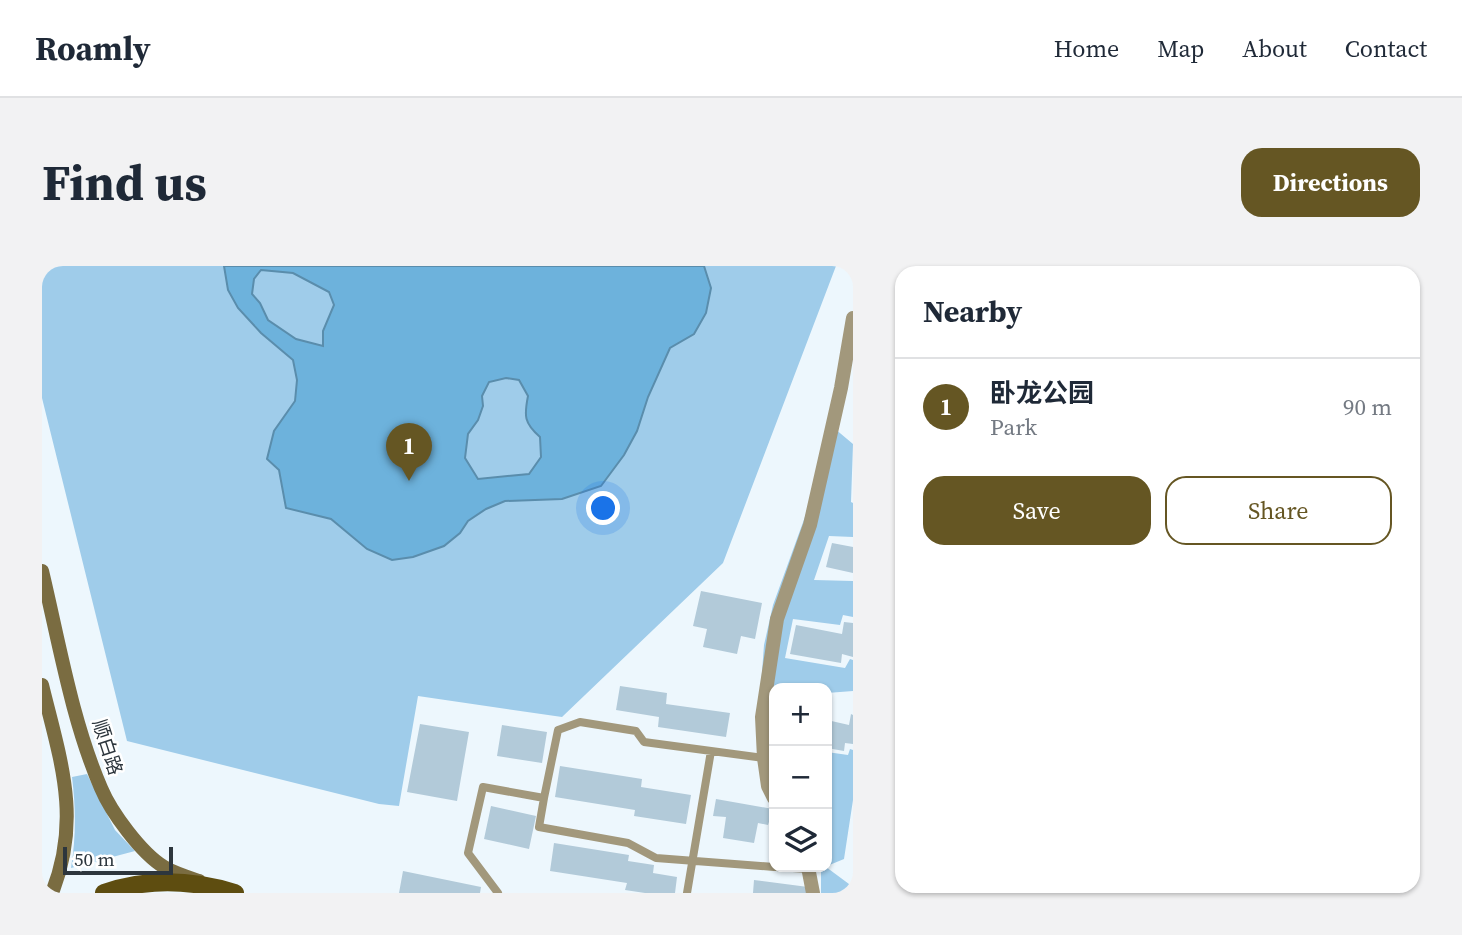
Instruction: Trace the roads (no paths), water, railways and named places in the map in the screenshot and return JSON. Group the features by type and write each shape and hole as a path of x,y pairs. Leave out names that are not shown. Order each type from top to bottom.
{"main road":[{"name":"顺白路","path":"42,571 80,726 101,790 122,824 163,867 210,885"},
{"path":"42,685 69,811 65,851 52,893"},
{"path":"104,893 156,882 210,885 235,893"}],"street":[{"path":"769,788 762,717 777,619 810,524 841,388 853,318"},
{"path":"809,872 813,893"}],"lane":[{"path":"764,758 644,742 636,731 580,722 558,730 539,827 628,843 656,858 769,867"},
{"path":"687,893 711,751"},
{"path":"498,893 468,853 483,787 544,798"}],"place":[{"name":"卧龙公园","path":"409,481"}]}
